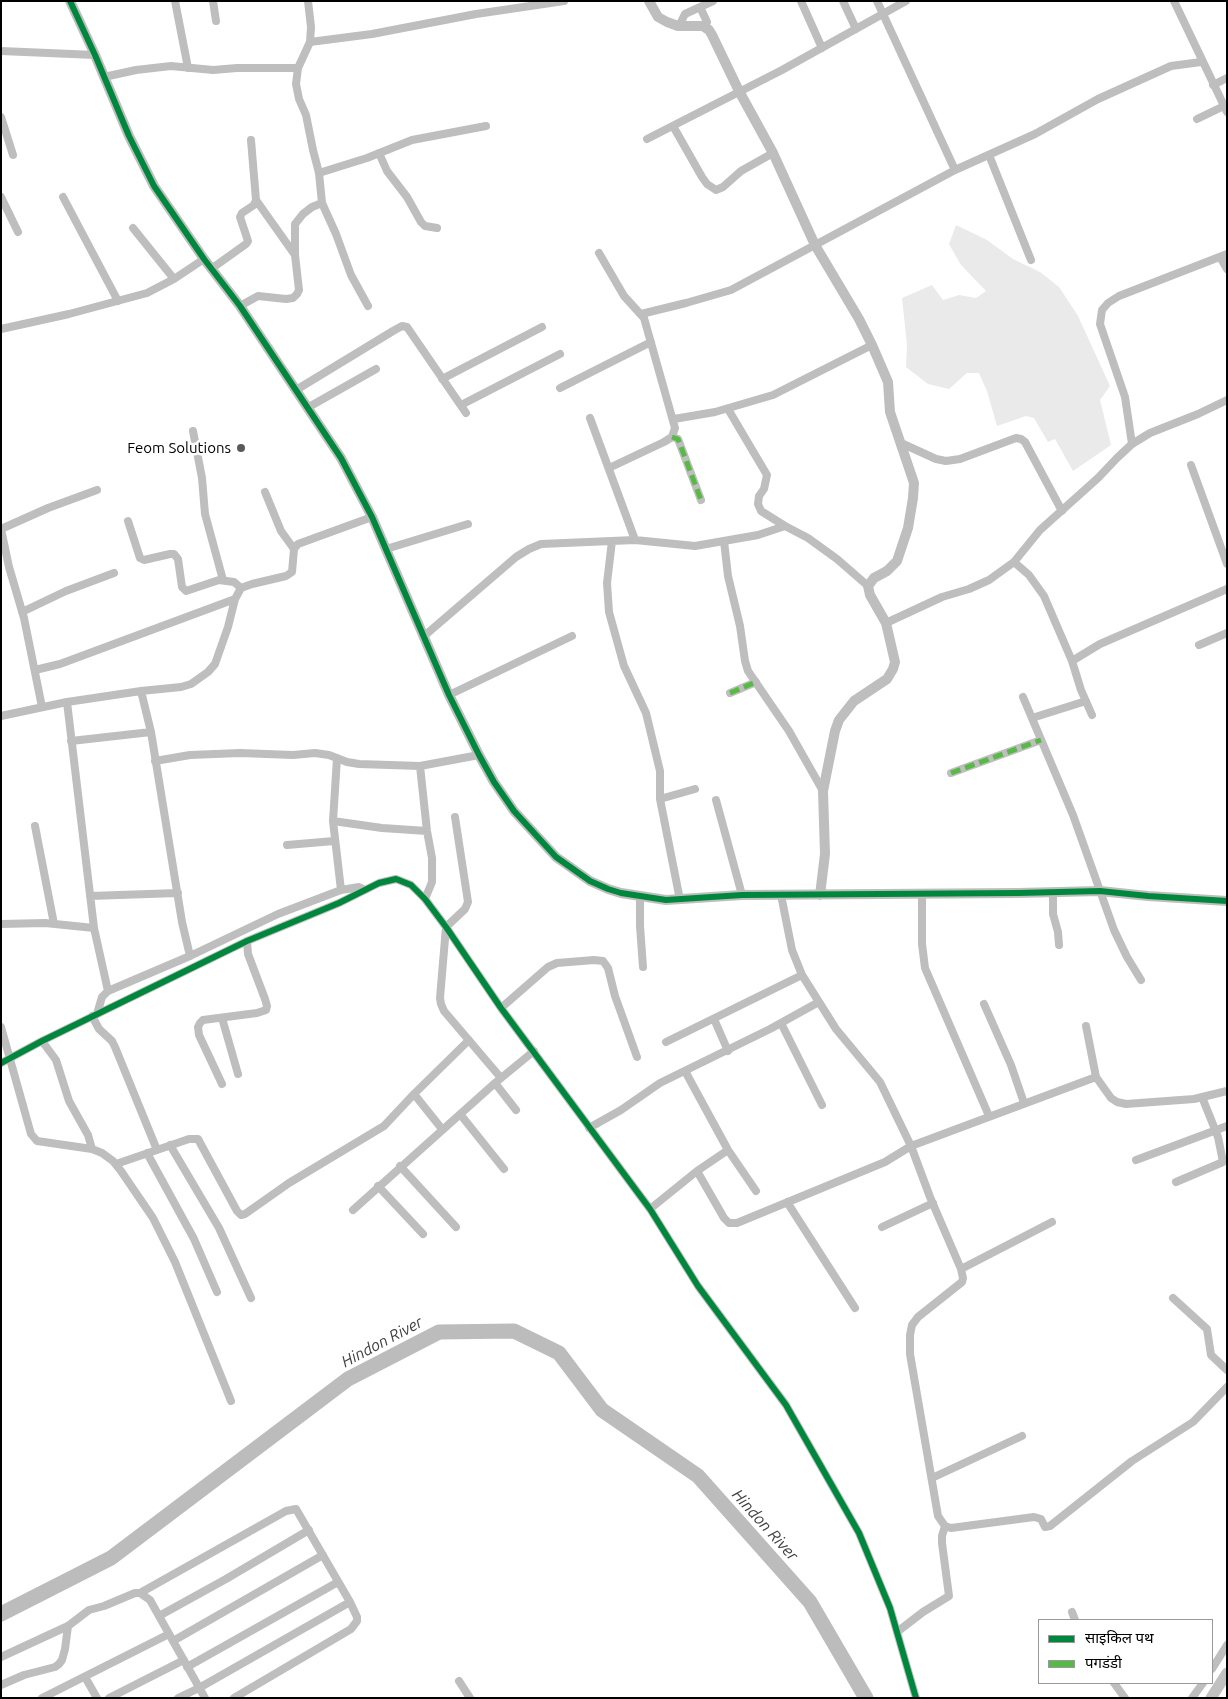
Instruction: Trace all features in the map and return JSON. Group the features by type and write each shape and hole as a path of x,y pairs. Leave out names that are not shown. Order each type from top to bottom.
{"main road":[{"path":"1211,1698 1227,1673"}],"street":[{"path":"70,1 129,136 154,186 211,269 240,306 341,458 372,516 423,637 479,755 494,782 514,811 556,857 590,881 621,893 666,900 742,895 1100,891 1227,901"},
{"path":"174,1 188,68"},
{"path":"213,1 216,21"},
{"path":"308,1 311,27 310,42 298,68 296,84 299,99 306,115 312,150 319,172 322,203 351,275 368,306"},
{"path":"310,42 372,34 476,14 564,1"},
{"path":"649,1 658,16 667,22 679,26 703,26 709,30 739,91 774,153 815,245 859,319 888,382 890,412 914,483 913,498 908,528 897,561 887,571 874,578 868,586"},
{"path":"679,26 685,14 713,1"},
{"path":"802,1 822,48"},
{"path":"843,1 856,30"},
{"path":"877,1 955,170"},
{"path":"647,139 856,30 906,1"},
{"path":"1174,1 1201,62 1225,109 1197,119"},
{"path":"700,7 707,22 703,26"},
{"path":"1,51 95,55"},
{"path":"641,314 731,290 955,170 1035,134 1098,99 1171,66 1201,62"},
{"path":"104,77 136,70 170,66 213,70 298,68"},
{"path":"1213,85 1227,78"},
{"path":"1,117 14,155"},
{"path":"319,172 379,153 412,140 486,126"},
{"path":"673,126 702,177 714,189 719,190 737,174 774,153"},
{"path":"211,269 246,244 248,240 240,222 240,217 242,213 254,205 256,200 251,140"},
{"path":"379,153 387,171 407,197 421,222 425,226 437,228"},
{"path":"988,155 1031,260"},
{"path":"1,196 18,232"},
{"path":"62,198 118,301"},
{"path":"256,200 295,255"},
{"path":"240,306 258,296 286,299 293,298 297,294 299,290 295,255 295,224 298,218 312,207 322,203"},
{"path":"133,228 174,279"},
{"path":"599,253 624,296 641,314 646,324 675,428 672,436 664,442 609,468"},
{"path":"1132,444 1125,397 1100,324 1102,310 1108,303 1119,296 1223,256 1227,269"},
{"path":"1,329 70,314 147,293 174,279 204,259"},
{"path":"296,390 402,326 407,326 466,413"},
{"path":"442,379 542,327"},
{"path":"560,388 651,342"},
{"path":"674,419 728,409 773,396 872,345"},
{"path":"461,405 560,354"},
{"path":"307,408 376,369"},
{"path":"886,623 942,597 989,580 1014,562 1040,530 1098,478 1132,444 1150,433 1227,400"},
{"path":"728,409 767,475 764,489 759,496 758,504 761,511 808,538 837,559 868,586 870,595 886,623 895,662 887,679 854,701 840,720 835,731 823,791 825,854 820,895"},
{"path":"590,418 635,540"},
{"path":"193,431 202,478 205,514 223,580"},
{"path":"672,436 678,439 701,500"},
{"path":"902,443 936,459 946,461 960,459 1016,438 1021,439 1025,442 1062,511"},
{"path":"1191,465 1227,564"},
{"path":"42,707 22,612 5,568 1,529 48,508 97,490"},
{"path":"265,492 281,531 294,549"},
{"path":"1,716 67,702 181,687 191,684 208,672 215,664 220,654 234,599 241,588 286,576 292,572 294,549 298,544 372,516"},
{"path":"128,522 140,558 144,560 174,554 178,559 182,587 186,591 215,580 234,582 241,588"},
{"path":"386,550 468,524"},
{"path":"423,637 516,557 541,544 635,540 687,546 704,545 758,535 785,526"},
{"path":"612,541 607,583 609,612 624,666 646,714 660,771 660,799 680,900"},
{"path":"724,541 728,576 748,671 786,726 823,791"},
{"path":"1014,562 1029,575 1044,596 1072,661 1092,715"},
{"path":"22,612 114,573"},
{"path":"1072,661 1100,644 1227,589"},
{"path":"35,670 60,664 234,599"},
{"path":"1199,645 1227,633"},
{"path":"449,695 572,636"},
{"path":"730,693 756,682"},
{"path":"142,691 151,732 182,922 190,956"},
{"path":"1023,697 1073,815 1114,930 1127,957 1142,980"},
{"path":"1032,718 1086,701"},
{"path":"67,702 94,928 108,991"},
{"path":"71,741 151,732"},
{"path":"951,773 1041,740"},
{"path":"156,761 190,755 240,752 293,755 315,753 359,764 420,766 479,755"},
{"path":"336,758 333,820 341,890"},
{"path":"420,766 432,858 432,882 425,898"},
{"path":"660,799 695,789"},
{"path":"716,800 742,895"},
{"path":"455,817 468,902 464,909 446,927 441,1004 444,1011 469,1040 498,1080 516,1110"},
{"path":"333,820 382,828 427,831"},
{"path":"35,826 54,924"},
{"path":"288,845 334,841"},
{"path":"1,1063 247,941 339,903 379,883 396,880 411,885 425,898 501,1008 650,1209 698,1286 786,1405 859,1533 890,1608 916,1698"},
{"path":"157,1150 115,1047 112,1041 99,1029 95,1015 102,997 108,991 129,984 278,914 341,890 359,887 365,890"},
{"path":"1053,892 1053,914 1060,945"},
{"path":"90,896 178,893"},
{"path":"922,894 922,950 925,968 989,1116"},
{"path":"781,895 792,950 802,975 817,1003 880,1082 911,1146 961,1269 962,1282 918,1317 912,1325 910,1335 910,1354 938,1516 945,1526 951,1528 1034,1517 1040,1519 1046,1527 1050,1526 1132,1461 1193,1422 1227,1387"},
{"path":"640,896 643,967"},
{"path":"1,924 54,924 94,928"},
{"path":"222,1084 199,1036 198,1027 203,1020 266,1010 267,1006 248,954 247,941"},
{"path":"501,1008 548,967 557,963 603,961 608,968 615,996 637,1057"},
{"path":"666,1042 802,975"},
{"path":"589,1128 621,1110 660,1083 817,1003"},
{"path":"984,1004 1011,1065 1024,1103"},
{"path":"222,1018 238,1074"},
{"path":"714,1019 728,1050"},
{"path":"781,1022 822,1105"},
{"path":"1,1026 4,1046 11,1057 30,1134 37,1141 102,1153 116,1164 153,1218 175,1262 231,1401"},
{"path":"1086,1026 1096,1077 1110,1098 1117,1102 1126,1104 1202,1097 1227,1091"},
{"path":"116,1164 189,1139 198,1139 237,1211 242,1215 245,1214 289,1183 384,1126 469,1040"},
{"path":"42,1041 56,1060 70,1101 88,1135 92,1150"},
{"path":"353,1210 442,1129 534,1051"},
{"path":"685,1071 728,1150 756,1191"},
{"path":"697,1171 724,1218 730,1223 737,1223 886,1162 911,1146 1096,1077"},
{"path":"414,1094 442,1129"},
{"path":"1176,1182 1223,1162 1215,1129 1202,1097"},
{"path":"460,1114 504,1169"},
{"path":"1136,1160 1227,1126"},
{"path":"170,1145 219,1228 251,1298"},
{"path":"650,1209 697,1171 728,1150"},
{"path":"148,1153 194,1239 217,1292"},
{"path":"400,1166 456,1227"},
{"path":"378,1186 423,1234"},
{"path":"787,1202 855,1308"},
{"path":"882,1228 933,1203"},
{"path":"961,1269 1052,1222"},
{"path":"1173,1298 1207,1329 1211,1355 1227,1370"},
{"path":"932,1478 1022,1436"},
{"path":"1,1657 68,1626 89,1610 140,1592 291,1509 296,1509 350,1602 357,1621 351,1629 234,1698"},
{"path":"897,1632 923,1612 949,1596 942,1543 945,1526"},
{"path":"159,1616 309,1530"},
{"path":"42,1698 171,1638 323,1555"},
{"path":"109,1698 186,1663 338,1582"},
{"path":"140,1592 150,1600 205,1698"},
{"path":"178,1698 199,1688 350,1602"},
{"path":"1072,1612 1075,1619"},
{"path":"1,1685 24,1675 55,1667 59,1664 65,1649 68,1626"},
{"path":"1213,1667 1227,1645"},
{"path":"84,1677 97,1698"},
{"path":"459,1681 470,1698"},
{"path":"1115,1684 1124,1698"},
{"path":"1192,1698 1202,1684"}],"shaded area":[{"path":"956,225 987,240 1013,259 1040,272 1059,287 1078,316 1110,386 1100,400 1111,445 1073,471 1055,439 1048,442 1034,418 1026,416 997,426 987,391 979,373 967,373 949,389 928,384 906,367 907,345 902,298 932,285 943,300 959,295 976,298 986,291 961,265 949,244"}],"waterway":[{"name":"Hindon River","path":"1,1614 111,1558 348,1379 439,1332 514,1331 559,1353 602,1410 698,1476 810,1602 866,1698"}],"marked path":[{"path":"672,437 678,439 701,500"},
{"path":"730,693 756,682"},
{"path":"951,773 1041,740"}],"cycle path":[{"path":"70,1 129,136 154,186 204,259 240,306 341,458 372,517 449,695 479,755 494,782 514,811 556,857 590,881 608,889 621,893 666,900 742,895 1100,891 1227,901"},
{"path":"1,1063 247,941 339,903 379,883 396,879 411,885 425,899 446,927 501,1008 650,1209 698,1286 786,1405 859,1533 890,1608 916,1698"}],"place":[{"name":"Feom Solutions","path":"241,448"}]}
